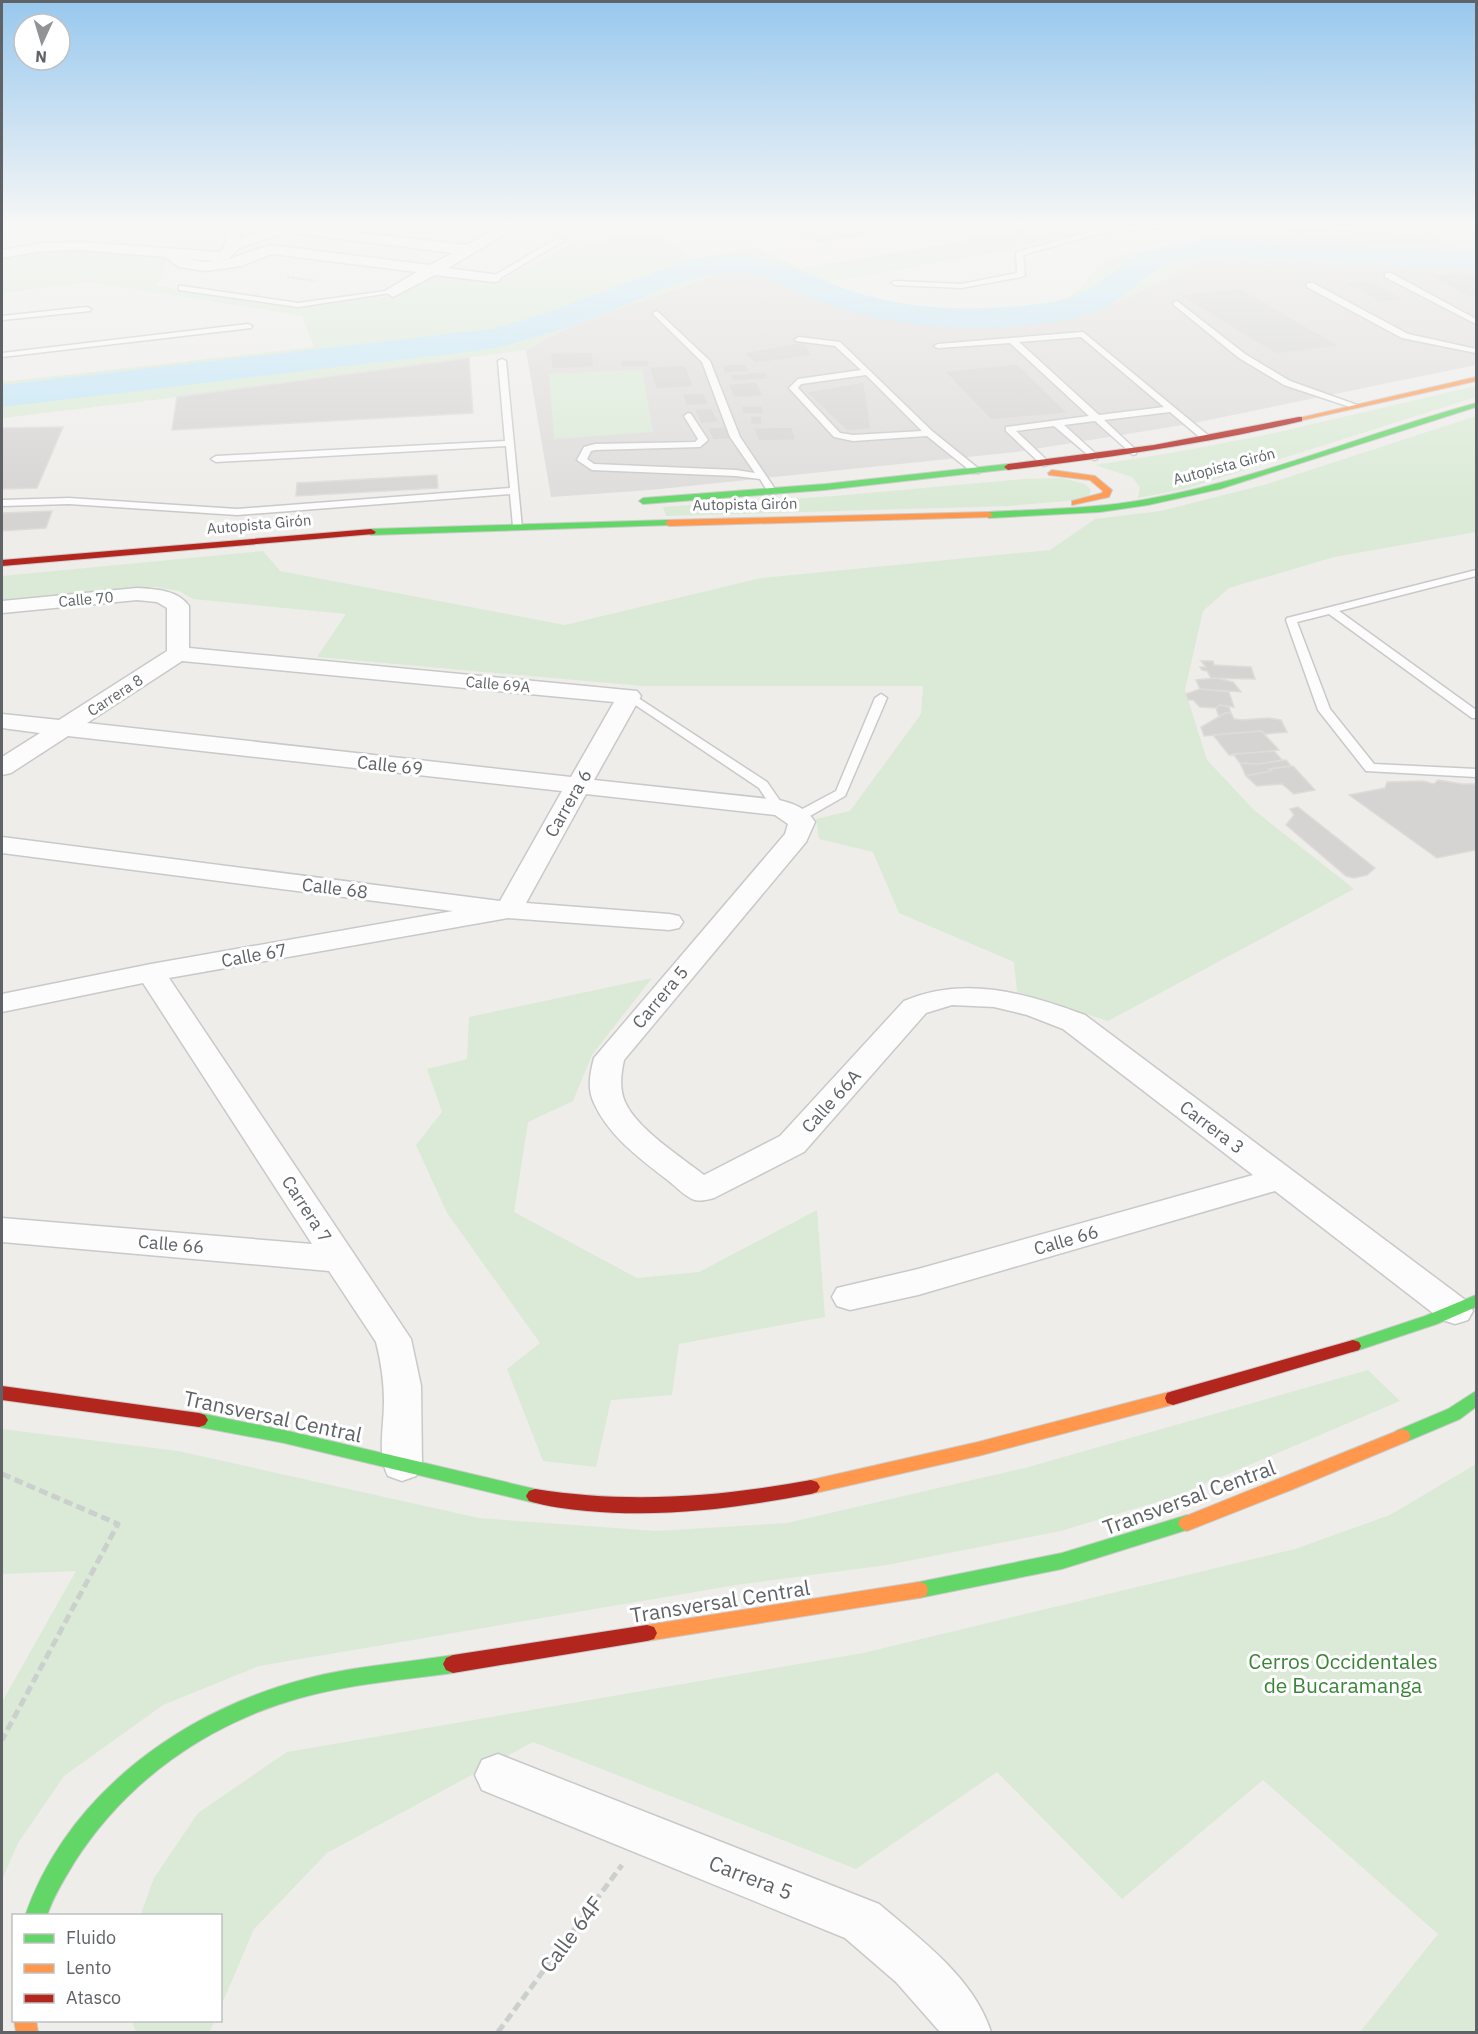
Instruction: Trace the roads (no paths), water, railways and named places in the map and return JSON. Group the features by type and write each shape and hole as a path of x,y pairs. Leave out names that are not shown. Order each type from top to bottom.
{"main road":[{"name":"Autopista Girón","path":"629,502 772,492 1094,458 1206,438 1476,379"},
{"name":"Autopista Girón","path":"2,563 361,532 518,526 999,515 1100,509 1189,494 1291,465 1476,405"},
{"path":"976,471 1083,476 1100,482 1108,490 1106,495 1088,501 999,515"},
{"name":"Autopista Girón","path":"283,523 357,517"},
{"name":"Transversal Central","path":"2,1393 150,1412 234,1426 509,1491 573,1502 629,1507 676,1506 795,1491 1129,1411 1368,1342 1466,1306"},
{"name":"Transversal Central","path":"37,1914 66,1851 90,1816 135,1772 189,1734 249,1705 316,1685 967,1583 1049,1565 1125,1544 1270,1492 1454,1414 1476,1398"}],"street":[{"name":"Calle 70","path":"2,607 137,594 157,595 170,599 178,606 178,654"},
{"name":"Calle 69A","path":"178,654 629,696"},
{"name":"Carrera 8","path":"2,768 178,654"},
{"name":"Carrera 6","path":"507,910 629,696"},
{"name":"Calle 69","path":"2,721 578,786 788,813"},
{"name":"Carrera 5","path":"702,1190 630,1130 610,1104 604,1078 609,1058 797,836 802,822 788,813"},
{"name":"Calle 68","path":"2,845 507,910 669,922"},
{"name":"Calle 67","path":"2,1003 151,973 507,910"},
{"name":"Carrera 7","path":"151,973 393,1340 399,1356 402,1376 402,1466"},
{"name":"Calle 66A","path":"702,1190 792,1144 915,1007 927,1000 947,995"},
{"name":"Carrera 3","path":"947,995 1010,1002 1053,1013 1074,1022 1281,1178 1466,1306"},
{"name":"Calle 66","path":"850,1297 918,1282 1281,1178"},
{"name":"Calle 66","path":"2,1230 340,1259"},
{"name":"Carrera 5","path":"498,1775 862,1921 913,1965 957,2014 966,2032"}],"lane":[{"path":"665,321 706,361 735,437 772,492"},
{"path":"1199,321 1242,356 1287,383 1356,406"},
{"path":"1377,321 1405,336 1476,351"},
{"path":"2,355 248,326"},
{"path":"938,346 1083,334 1206,438"},
{"path":"800,339 837,344 929,433 976,471"},
{"path":"1012,340 1133,452"},
{"path":"502,361 518,526"},
{"path":"868,372 798,382 793,388 837,435 843,437 929,433"},
{"path":"1046,464 1009,429 1172,409"},
{"path":"688,416 703,440 697,445 595,447 587,449 582,460 592,467 736,473 763,477"},
{"path":"1056,423 1094,458"},
{"path":"216,459 510,443"},
{"path":"2,503 69,501 237,512 514,491"},
{"path":"1476,573 1291,620 1324,710 1370,768 1476,773"},
{"path":"1330,610 1476,715"},
{"name":"Calle 69A","path":"629,696 763,785 788,813"},
{"path":"788,813 841,793 881,698"}],"waterway":[{"path":"2,396 491,339 554,321"}],"park label":[{"name":"Cerros Occidentales de Bucaramanga","path":"1343,1673"}]}
